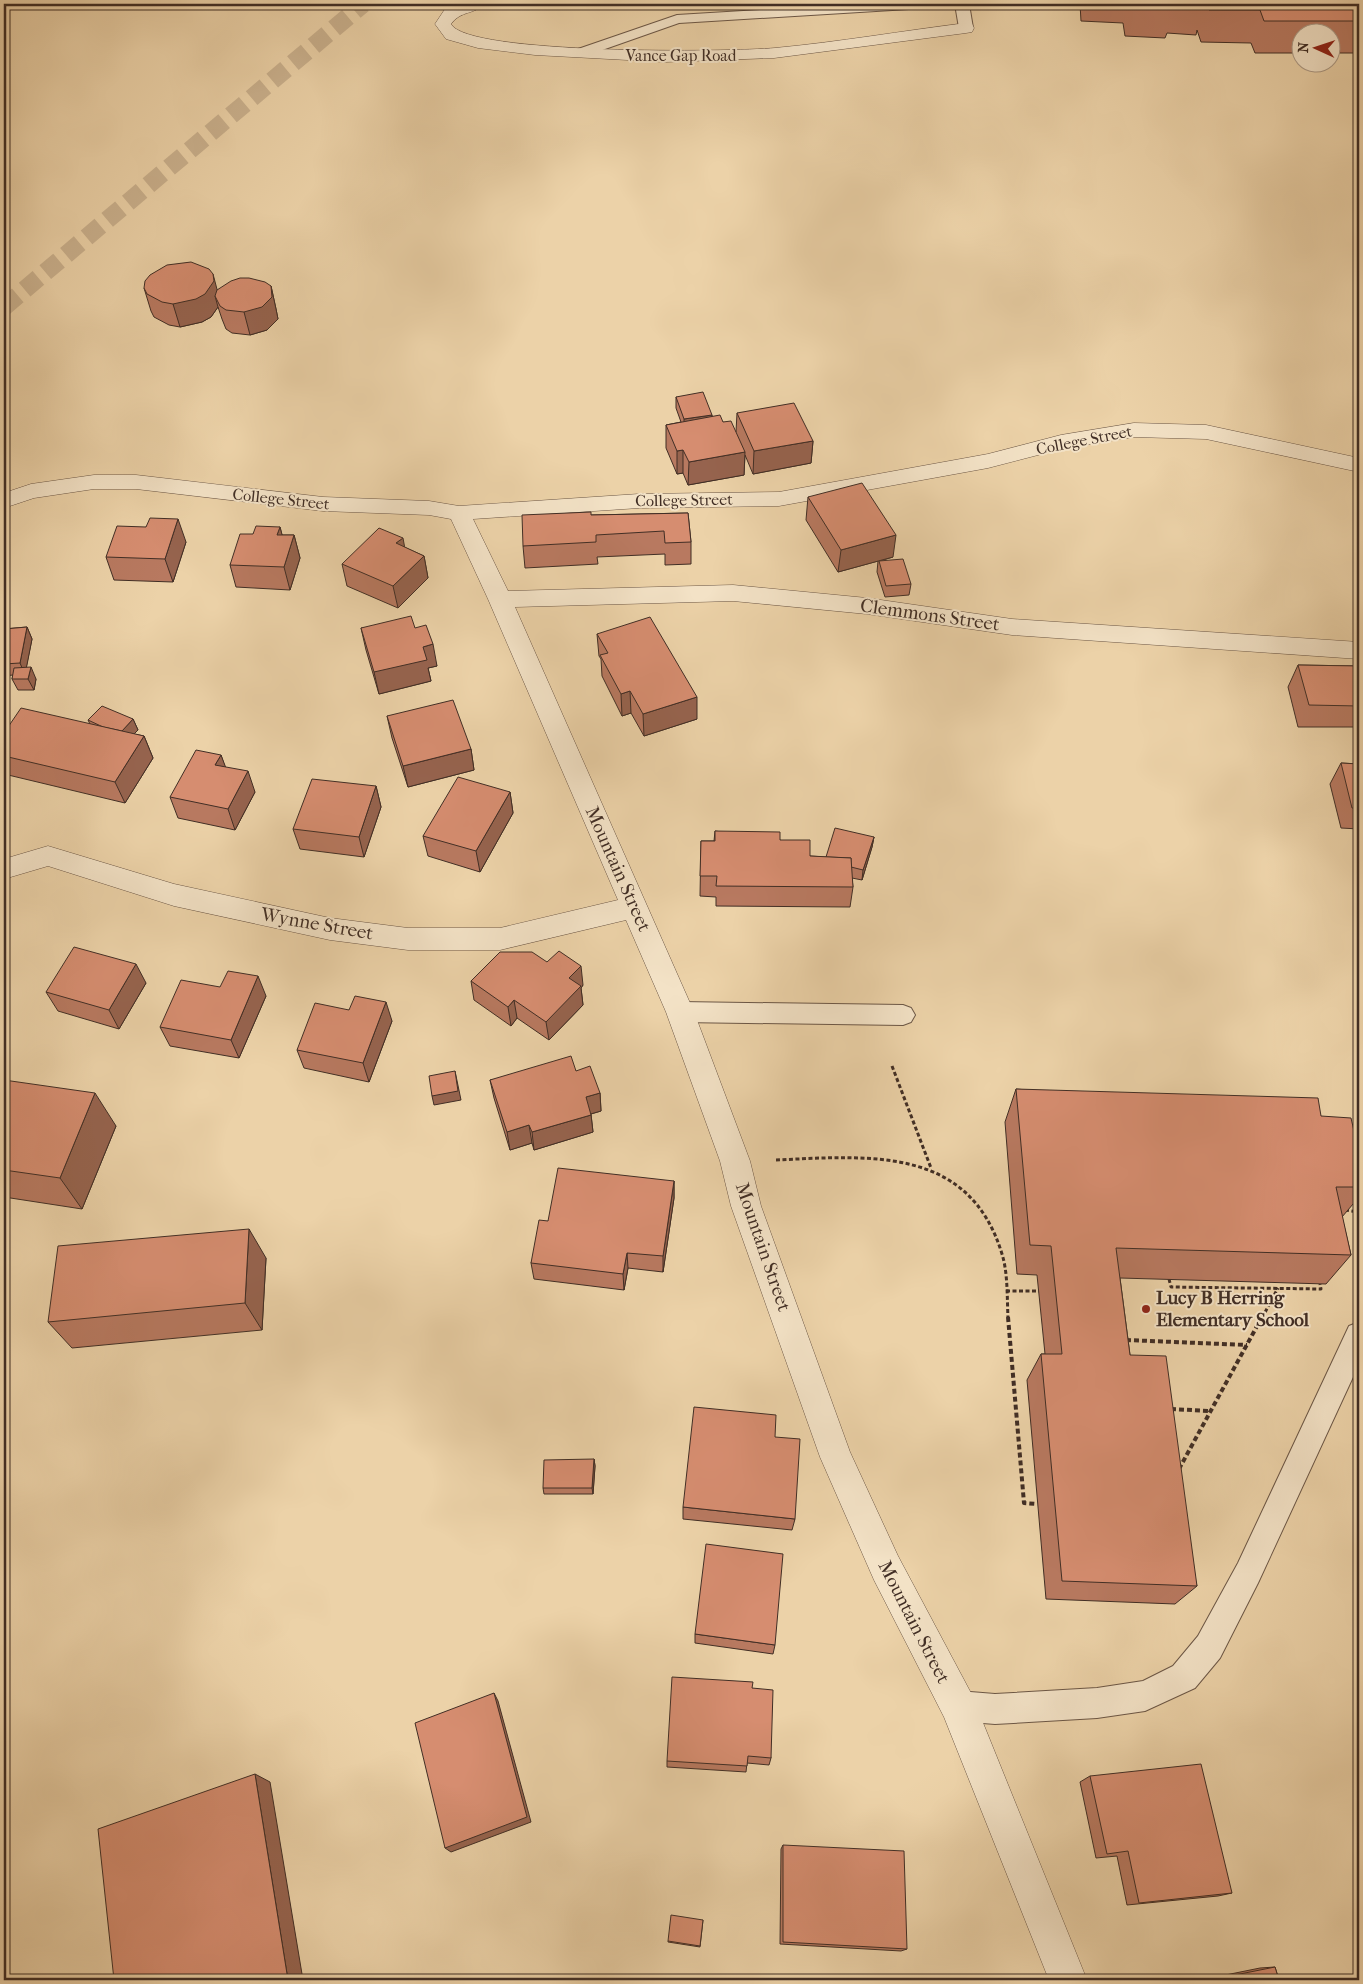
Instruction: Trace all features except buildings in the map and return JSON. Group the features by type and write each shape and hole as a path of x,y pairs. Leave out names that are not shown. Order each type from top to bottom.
{"street":[{"name":"Vance Gap Road","path":"475,4 451,12 443,24 446,30 463,40 478,43 665,57 774,53 966,28"},
{"name":"College Street","path":"4,501 32,491 94,482 136,482 323,504 429,508 459,513 639,501 779,499 815,494 988,461 1061,442 1134,430 1206,432 1359,465"},
{"name":"Mountain Street","path":"459,513 500,599 680,1012 735,1161 746,1206 836,1457 886,1568 958,1706 1068,1980"},
{"name":"Clemmons Street","path":"500,599 733,593 867,606 1012,627 1359,650"},
{"name":"Wynne Street","path":"4,869 48,856 174,895 330,929 408,940 500,939 635,907"}],"lane":[{"path":"584,52 677,19 925,4"},
{"path":"962,4 966,28"},
{"path":"680,1012 903,1015"},
{"path":"958,1706 995,1709 1106,1702 1145,1696 1184,1677 1209,1647 1248,1573 1359,1335"}],"path":[{"path":"892,1066 931,1168"},
{"path":"735,1161 864,1157 894,1159 931,1168 966,1190 985,1211 998,1235 1003,1255 1024,1503 1037,1504"},
{"path":"1339,1209 1359,1212"},
{"path":"1169,1279 1171,1287 1321,1289 1320,1284"},
{"path":"1246,1282 1248,1288"},
{"path":"1178,1470 1278,1288"},
{"path":"1006,1291 1039,1291"},
{"path":"1116,1339 1247,1344"},
{"path":"1167,1409 1210,1411"}],"tunnel":[{"path":"4,307 363,4"}],"place":[{"name":"Lucy B Herring Elementary School","path":"1146,1309"}]}
